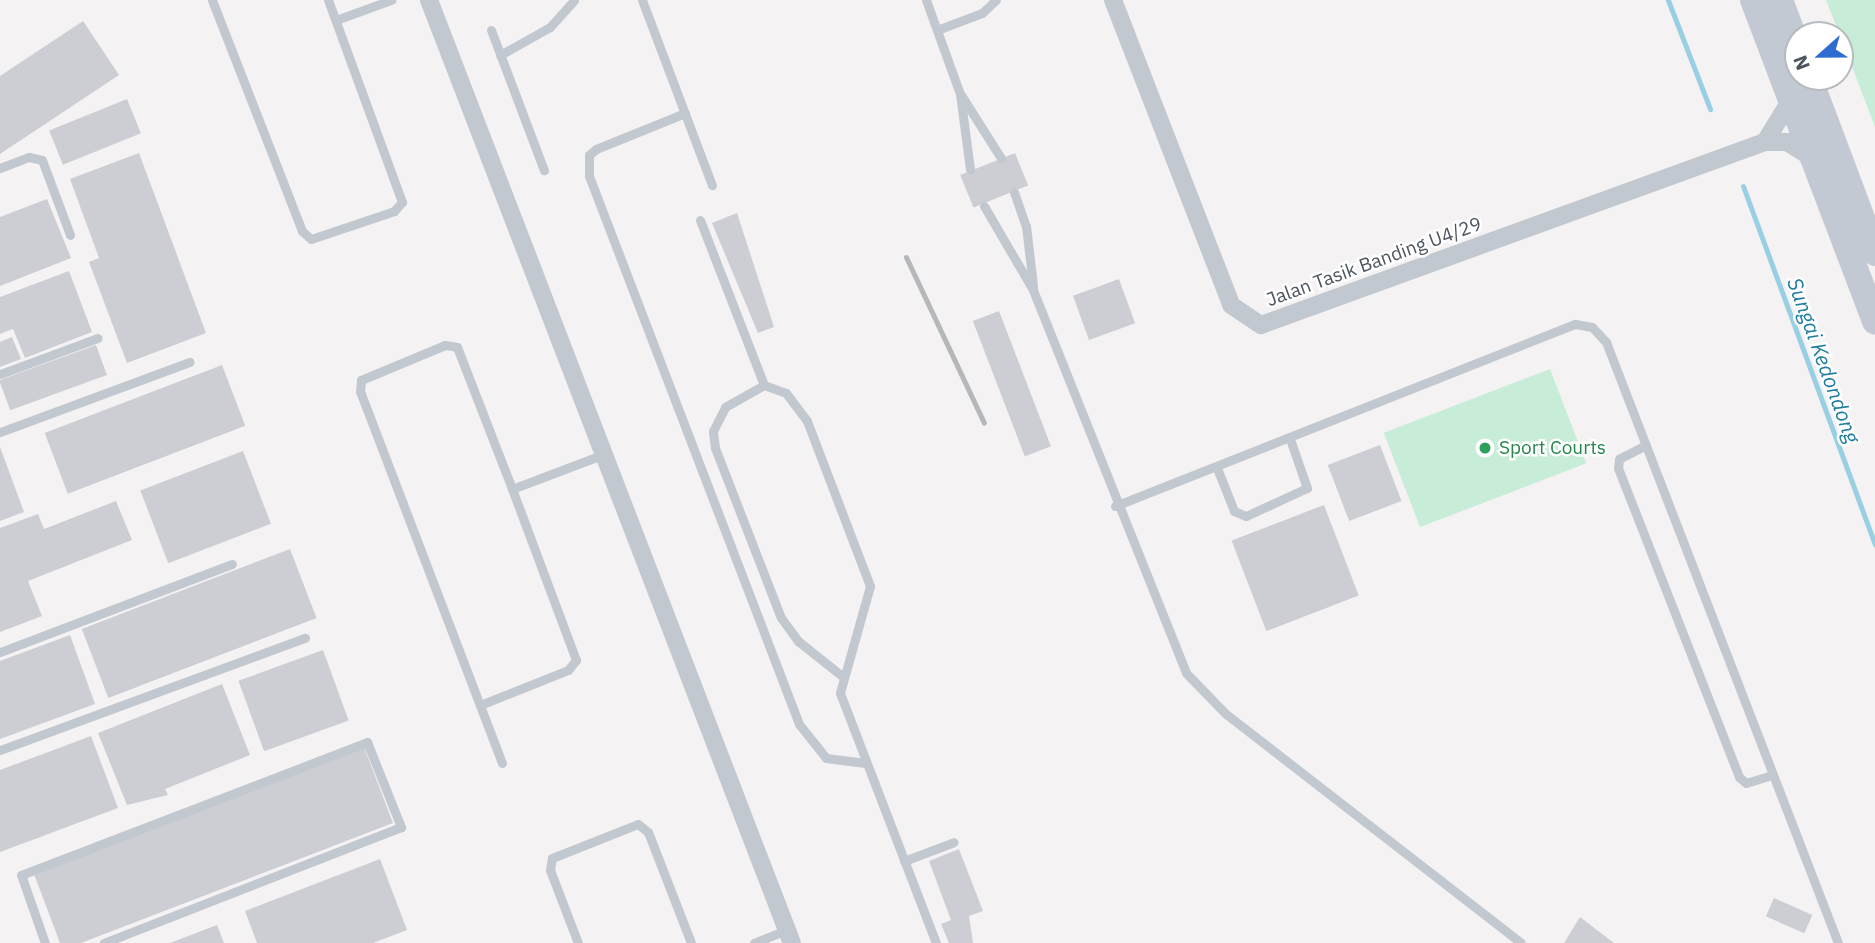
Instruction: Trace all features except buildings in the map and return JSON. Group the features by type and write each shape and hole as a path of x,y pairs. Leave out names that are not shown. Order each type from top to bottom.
{"main road":[{"path":"1753,0 1784,56"},
{"path":"1780,0 1788,21"},
{"path":"1802,91 1819,164 1875,322"},
{"path":"1803,91 1875,253"}],"street":[{"path":"429,0 606,453 790,937"},
{"name":"Jalan Tasik Banding U4/29","path":"1112,0 1231,305 1261,325 1765,142 1801,147 1819,164"},
{"path":"1765,142 1787,116 1799,91"}],"lane":[{"path":"212,0 302,231 311,239 394,211 401,202 328,0"},
{"path":"336,20 391,0"},
{"path":"500,55 551,27 574,0"},
{"path":"642,0 712,185"},
{"path":"926,0 960,93 1001,158"},
{"path":"937,30 982,13 996,0"},
{"path":"491,30 544,170"},
{"path":"960,93 970,169"},
{"path":"685,113 596,149 587,162 589,176 800,724 826,758 866,763"},
{"path":"0,168 29,157 42,160 70,235"},
{"path":"1014,192 1026,226 1033,290"},
{"path":"984,205 1033,290 1169,643 1207,696 1521,943"},
{"path":"700,220 764,385 786,393 807,421 870,586 842,676 843,704 936,943"},
{"path":"1115,506 1217,468 1575,324 1592,327 1606,342 1838,943"},
{"path":"0,374 97,338"},
{"path":"481,705 568,670 576,660 457,347 445,345 362,380 360,392 502,763"},
{"path":"0,432 189,362"},
{"path":"764,385 725,407 713,431 715,448 782,618 798,641 842,676"},
{"path":"1217,468 1234,510 1246,516 1307,488 1290,439"},
{"path":"1646,445 1619,459 1618,468 1739,777 1751,783 1773,775"},
{"path":"512,489 606,453"},
{"path":"0,652 232,564"},
{"path":"0,750 305,638"},
{"path":"45,943 22,875 367,742 401,827 104,943"},
{"path":"578,943 550,870 552,858 638,824 648,832 691,943"},
{"path":"904,861 954,842"},
{"path":"754,943 790,937"}],"green space":[{"path":"1826,0 1875,0 1875,127 1854,72 1854,21 1834,21"},
{"name":"Sport Courts","path":"1550,369 1586,463 1420,527 1384,433"}],"waterway":[{"name":"Sungai Kedondong","path":"1668,0 1710,109"},
{"name":"Sungai Kedondong","path":"1743,186 1875,545"}],"railway":[{"path":"906,257 984,423"}],"place":[{"name":"Sport Courts","path":"1485,448"}]}
